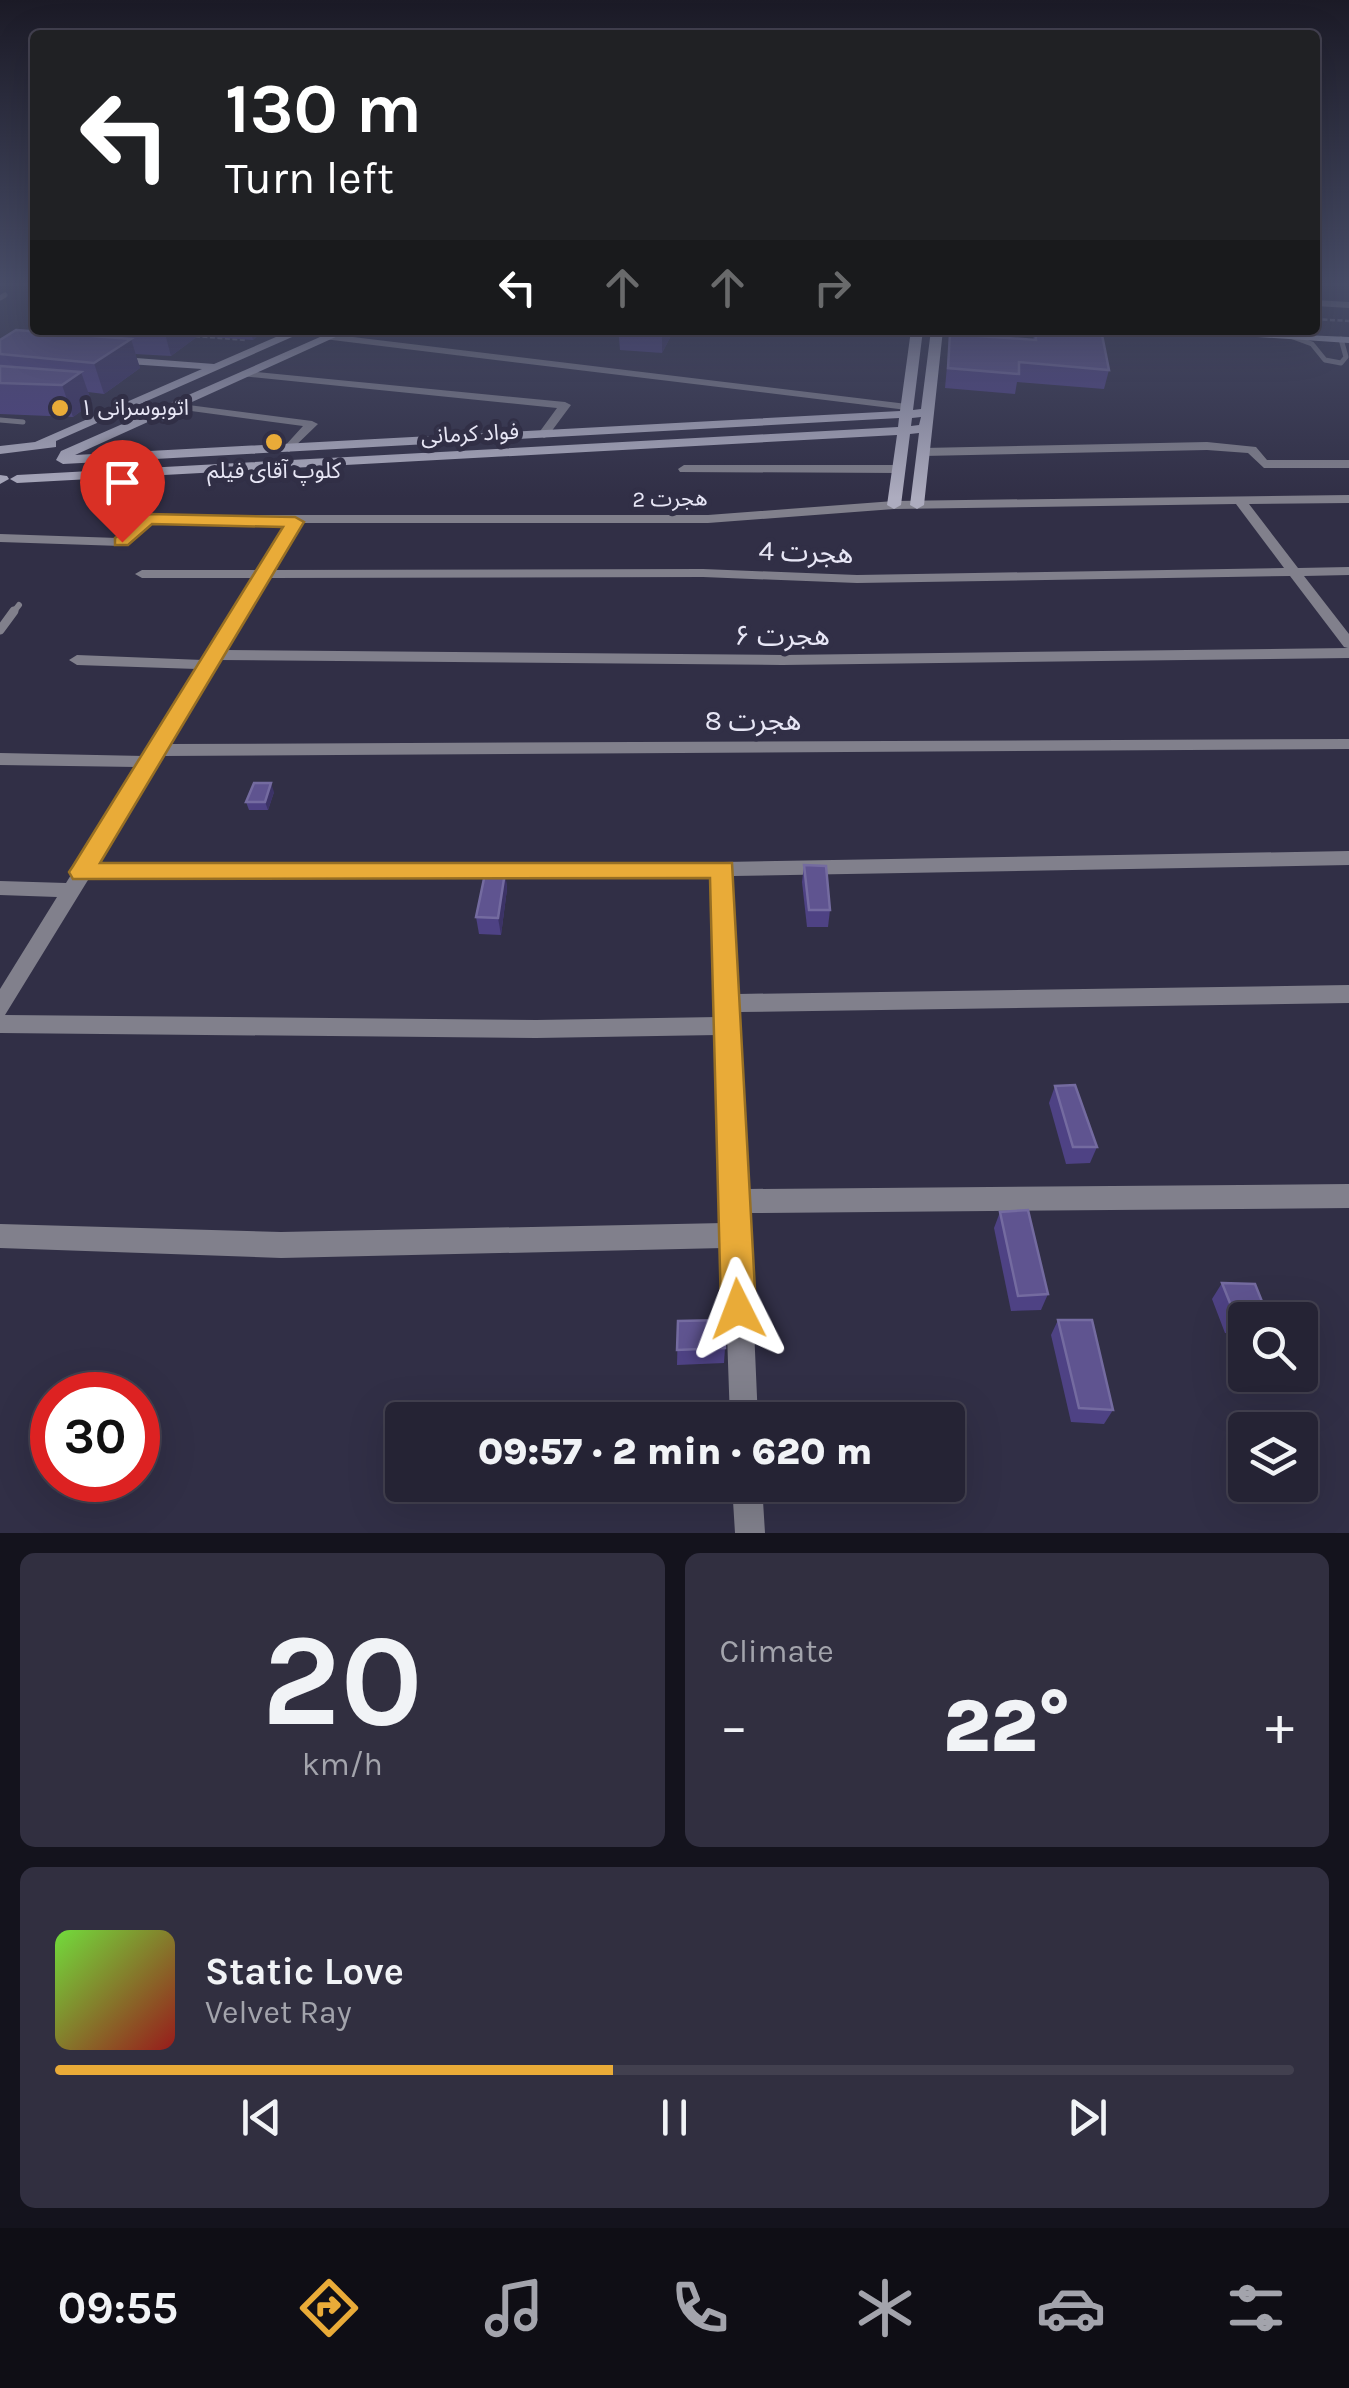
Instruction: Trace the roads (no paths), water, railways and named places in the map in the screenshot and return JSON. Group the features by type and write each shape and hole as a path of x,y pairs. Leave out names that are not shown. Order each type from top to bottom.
{"street":[{"path":"0,450 41,442 242,356"},
{"path":"4,480 45,472 65,457 288,356"},
{"path":"467,356 906,411"},
{"path":"894,506 913,356"},
{"path":"917,505 934,356"},
{"path":"99,362 151,372 217,366"},
{"path":"99,362 151,372 202,373"},
{"path":"142,399 151,372"},
{"path":"245,374 565,405 544,434"},
{"path":"173,406 312,424 289,448"},
{"name":"فواد کرمانی","path":"65,457 289,448 906,411 928,413"},
{"name":"فواد کرمانی","path":"4,480 926,429"},
{"path":"41,442 62,447 65,457"},
{"path":"923,452 1207,446 1252,450 1264,464 1349,464"},
{"path":"684,469 899,469"},
{"name":"هجرت 2","path":"0,538 122,542 148,519 295,522 708,518 917,505 1349,500"},
{"path":"1240,501 1349,644"},
{"path":"0,1008 295,522"},
{"name":"هجرت 4","path":"142,574 262,577 703,573 858,579 1349,571"},
{"name":"هجرت ۶","path":"77,660 782,660 1349,653"},
{"name":"هجرت 8","path":"0,759 1349,744"},
{"path":"0,888 77,881 1349,858"},
{"path":"723,869 743,1402"},
{"path":"0,1024 536,1030 727,1015 1349,994"},
{"path":"733,1201 1349,1196"},
{"path":"0,1236 281,1245 735,1235"},
{"path":"748,1502 750,1533"}],"lane":[{"path":"99,362 107,356"},
{"path":"1320,356 1332,362 1344,362 1346,356"},
{"path":"0,420 22,422"},
{"path":"2,625 19,605"}],"place":[{"name":"اتوبوسرانی ۱","path":"60,408"},
{"name":"کلوپ آقای فیلم","path":"274,442"}]}
